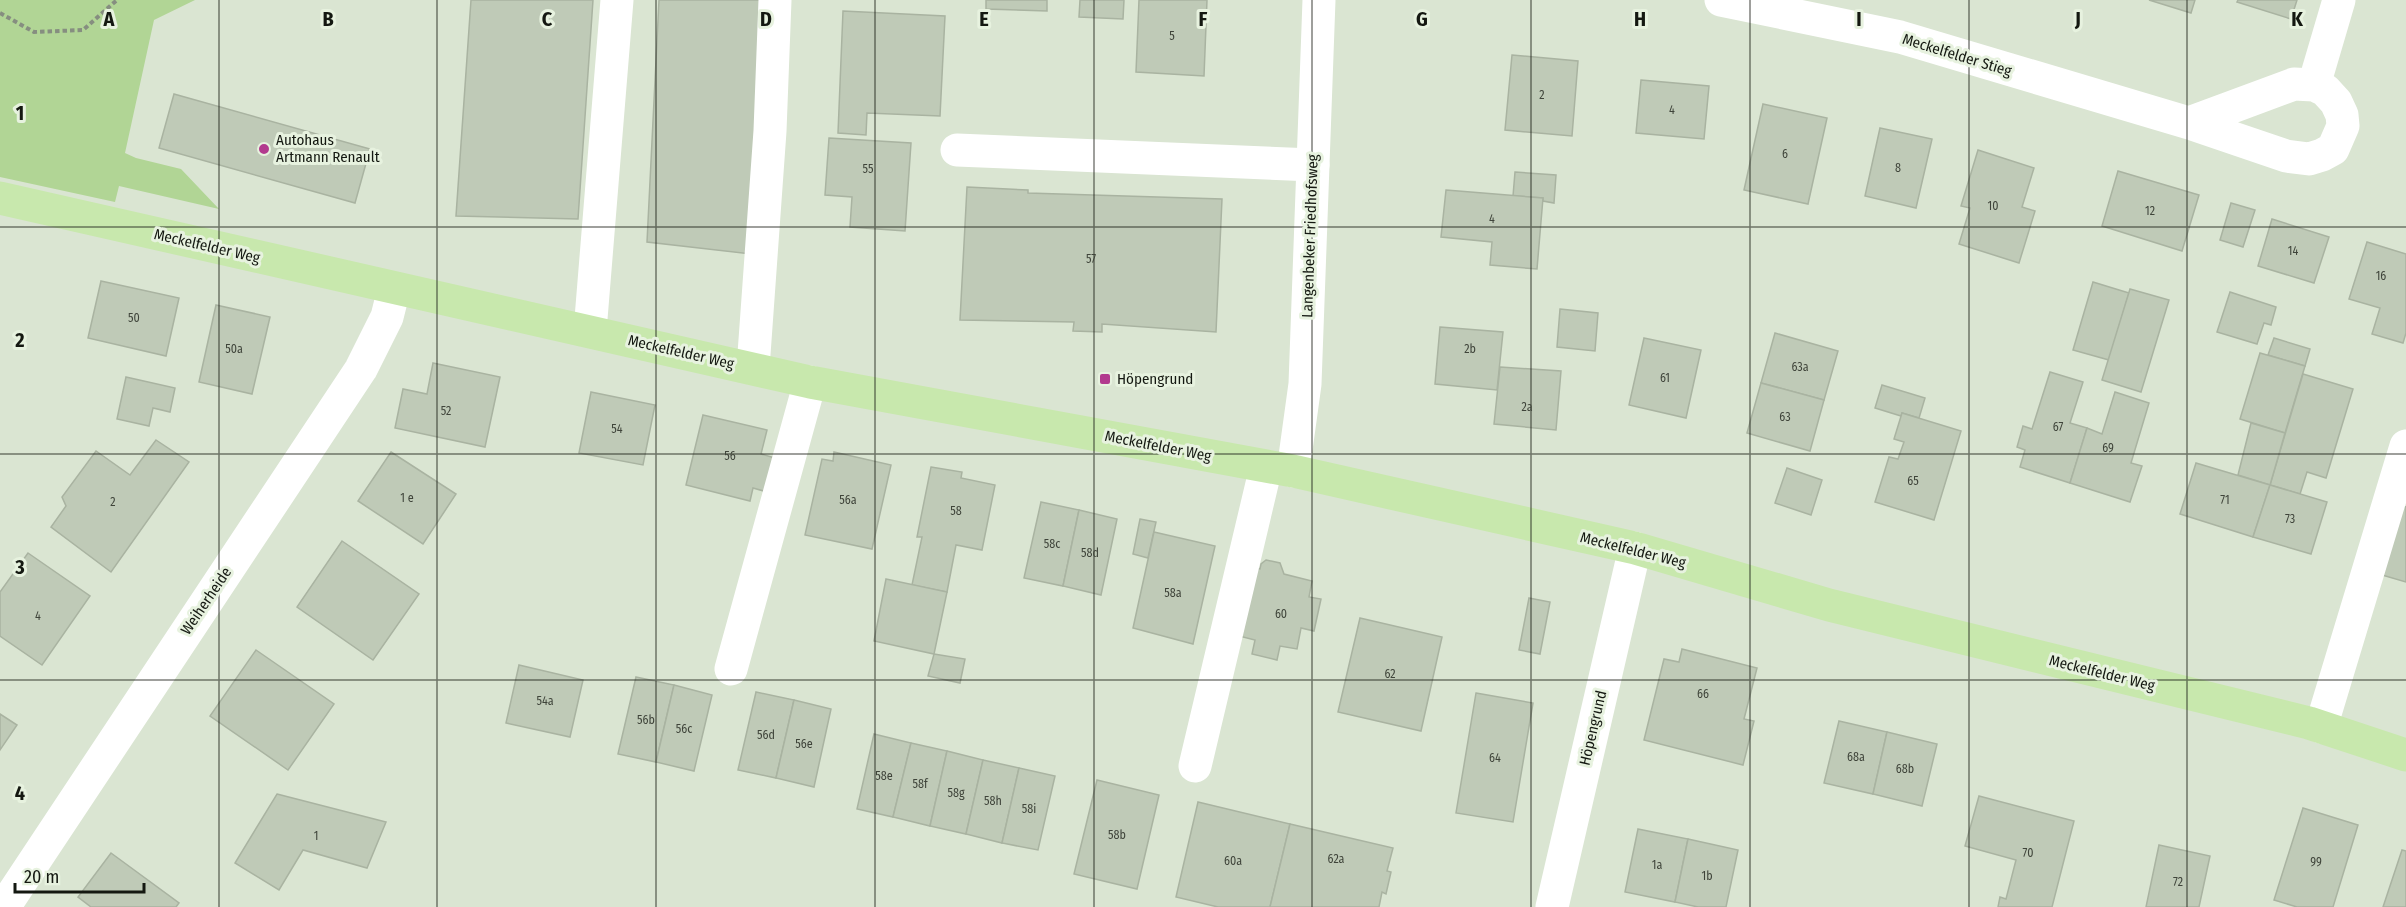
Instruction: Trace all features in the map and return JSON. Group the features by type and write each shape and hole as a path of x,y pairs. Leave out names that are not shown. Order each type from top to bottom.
{"main road":[{"name":"Meckelfelder Weg","path":"0,198 810,382 1279,469 1635,548 1829,605 2315,725 2406,755"}],"street":[{"path":"590,331 616,0"},
{"path":"753,368 770,130 775,0"},
{"name":"Langenbeker Friedhofsweg","path":"1195,766 1305,384 1318,0"},
{"name":"Meckelfelder Stieg","path":"1721,0 1899,38 2189,123 2286,156 2309,159 2322,155 2332,149 2339,139 2343,126 2343,115 2336,102 2325,90 2314,85"},
{"path":"2189,123 2294,84 2314,85 2339,0"},
{"path":"957,150 1313,165"},
{"name":"Weiherheide","path":"4,907 361,369 387,317 394,288"},
{"path":"731,669 810,382"},
{"path":"2315,725 2406,446"},
{"name":"Höpengrund","path":"1552,907 1635,548"}],"path":[{"path":"0,13 34,32 83,30 117,0"}],"green space":[{"path":"0,0 195,0 154,20 125,153 181,169 219,209 119,186 115,202 0,177"}],"building":[{"path":"471,0 593,0 578,219 456,216"},
{"path":"659,0 767,0 751,254 647,242"},
{"path":"986,0 1047,0 1047,11 986,9"},
{"path":"1080,0 1124,0 1123,19 1079,17"},
{"path":"1139,0 1207,0 1204,76 1136,72"},
{"path":"2149,0 2195,0 2191,13"},
{"path":"2238,0 2297,0 2291,19 2237,2"},
{"path":"843,11 945,16 940,116 867,113 866,135 838,133"},
{"path":"1512,55 1578,61 1572,136 1505,130"},
{"path":"1641,80 1709,86 1704,139 1636,133"},
{"name":"Autohaus Artmann Renault","path":"174,94 370,149 355,203 159,148"},
{"path":"1763,104 1827,118 1808,204 1744,190"},
{"path":"1880,128 1932,139 1916,208 1865,196"},
{"path":"829,138 911,143 905,231 850,227 852,197 825,195"},
{"path":"1978,150 2034,168 2022,207 2035,211 2019,263 1959,244 1970,208 1961,206"},
{"path":"2118,171 2199,195 2182,251 2102,226"},
{"path":"1515,172 1556,175 1554,203 1543,201 1543,198 1513,196"},
{"path":"967,187 1028,190 1028,193 1222,199 1216,332 1102,324 1102,332 1073,331 1074,322 960,320"},
{"path":"1446,190 1543,198 1537,269 1490,265 1492,242 1441,237"},
{"path":"2231,203 2255,210 2243,247 2220,240"},
{"path":"2272,219 2329,237 2314,283 2258,266"},
{"path":"2367,242 2406,254 2406,333 2403,343 2372,334 2380,308 2349,299"},
{"path":"101,281 179,298 166,356 88,338"},
{"path":"2093,282 2129,293 2109,360 2073,350"},
{"path":"2130,289 2169,300 2141,392 2102,380"},
{"path":"2230,292 2276,307 2271,325 2264,323 2257,344 2217,332"},
{"path":"216,305 270,317 252,394 199,382"},
{"path":"1560,309 1598,313 1595,351 1557,347"},
{"path":"1440,327 1503,332 1497,390 1435,384"},
{"path":"1775,333 1838,351 1824,400 1761,383"},
{"path":"1644,338 1701,350 1686,418 1629,405"},
{"path":"2274,338 2310,349 2305,366 2268,355"},
{"path":"2260,353 2305,366 2285,433 2240,419"},
{"path":"433,363 500,377 485,447 395,428 403,389 427,394"},
{"path":"1500,367 1561,371 1556,430 1494,424"},
{"path":"2050,372 2083,382 2070,423 2087,428 2070,483 2020,467 2025,450 2017,447 2023,426 2032,429"},
{"path":"2303,374 2353,389 2326,478 2307,472 2300,494 2270,485"},
{"path":"126,377 175,388 170,412 153,408 149,426 117,419"},
{"path":"1761,383 1824,400 1810,451 1747,433"},
{"path":"1882,385 1925,398 1919,418 1902,413 1901,416 1875,408"},
{"path":"591,392 655,405 643,465 579,453"},
{"path":"2115,392 2149,403 2131,463 2142,466 2130,502 2070,483 2087,428 2102,434"},
{"path":"1902,413 1961,431 1934,520 1875,502 1889,457 1898,459 1904,442 1894,439"},
{"path":"703,415 767,430 761,454 775,458 767,492 753,488 750,501 686,485"},
{"path":"2251,423 2285,433 2270,485 2238,475"},
{"path":"156,440 189,462 111,572 51,527 66,506 62,497 96,451 130,475"},
{"path":"391,452 456,494 423,544 358,501"},
{"path":"834,452 891,465 872,549 805,535 822,459 833,461"},
{"path":"2196,463 2270,485 2253,537 2180,514"},
{"path":"931,467 962,472 961,478 995,485 982,550 956,545 947,592 912,585 922,537 917,537"},
{"path":"1787,468 1822,480 1811,515 1775,503"},
{"path":"2270,485 2327,502 2311,554 2253,537"},
{"path":"1041,502 1079,510 1063,586 1024,578"},
{"path":"2403,506 2406,507 2406,582 2382,575"},
{"path":"1079,510 1117,519 1101,595 1063,586"},
{"path":"1140,519 1156,522 1148,558 1133,554"},
{"path":"1154,532 1215,546 1193,644 1133,628"},
{"path":"342,541 419,594 373,660 297,607"},
{"path":"28,553 90,596 42,665 0,636 0,592"},
{"path":"1266,560 1280,563 1284,574 1312,581 1309,597 1321,599 1314,631 1301,628 1297,649 1280,646 1277,660 1252,654 1255,640 1239,636 1254,568 1260,569 1261,564"},
{"path":"886,579 947,592 934,654 874,641"},
{"path":"1529,598 1550,602 1540,654 1519,650"},
{"path":"1360,618 1442,637 1421,731 1338,712"},
{"path":"1682,649 1757,668 1744,719 1754,721 1743,765 1644,740 1664,659 1679,662"},
{"path":"256,650 334,704 288,770 210,716"},
{"path":"934,654 965,659 960,683 928,676"},
{"path":"519,665 583,680 570,737 506,723"},
{"path":"636,677 674,685 656,762 618,754"},
{"path":"674,685 712,695 694,771 656,762"},
{"path":"756,692 794,700 776,778 738,770"},
{"path":"1476,693 1533,703 1513,822 1456,813"},
{"path":"794,700 831,709 814,787 776,778"},
{"path":"0,714 17,725 0,750"},
{"path":"1839,721 1887,732 1873,794 1824,783"},
{"path":"1887,732 1937,744 1922,806 1873,794"},
{"path":"874,734 911,743 893,817 857,809"},
{"path":"911,743 947,751 930,826 893,817"},
{"path":"947,751 983,760 966,834 930,826"},
{"path":"983,760 1019,768 1002,843 966,834"},
{"path":"1019,768 1055,776 1038,850 1002,843"},
{"path":"1097,780 1159,795 1137,889 1074,874"},
{"path":"277,794 386,822 367,868 303,850 279,890 235,863"},
{"path":"1979,796 2074,821 2052,907 1998,907 2000,897 2006,899 2016,860 1965,846"},
{"path":"1198,802 1290,824 1270,907 1218,907 1176,897"},
{"path":"2303,808 2358,825 2333,907 2297,907 2274,900"},
{"path":"1290,824 1393,848 1387,871 1391,872 1386,894 1382,892 1379,907 1270,907"},
{"path":"1638,829 1688,839 1675,902 1625,892"},
{"path":"1688,839 1738,850 1726,907 1698,907 1675,902"},
{"path":"2159,845 2210,856 2199,907 2146,907"},
{"path":"2402,850 2406,851 2406,907 2383,907"},
{"path":"111,853 179,903 176,907 91,907 78,897"}],"place":[{"name":"Autohaus Artmann Renault","path":"264,149"},
{"name":"Höpengrund","path":"1105,379"}]}
